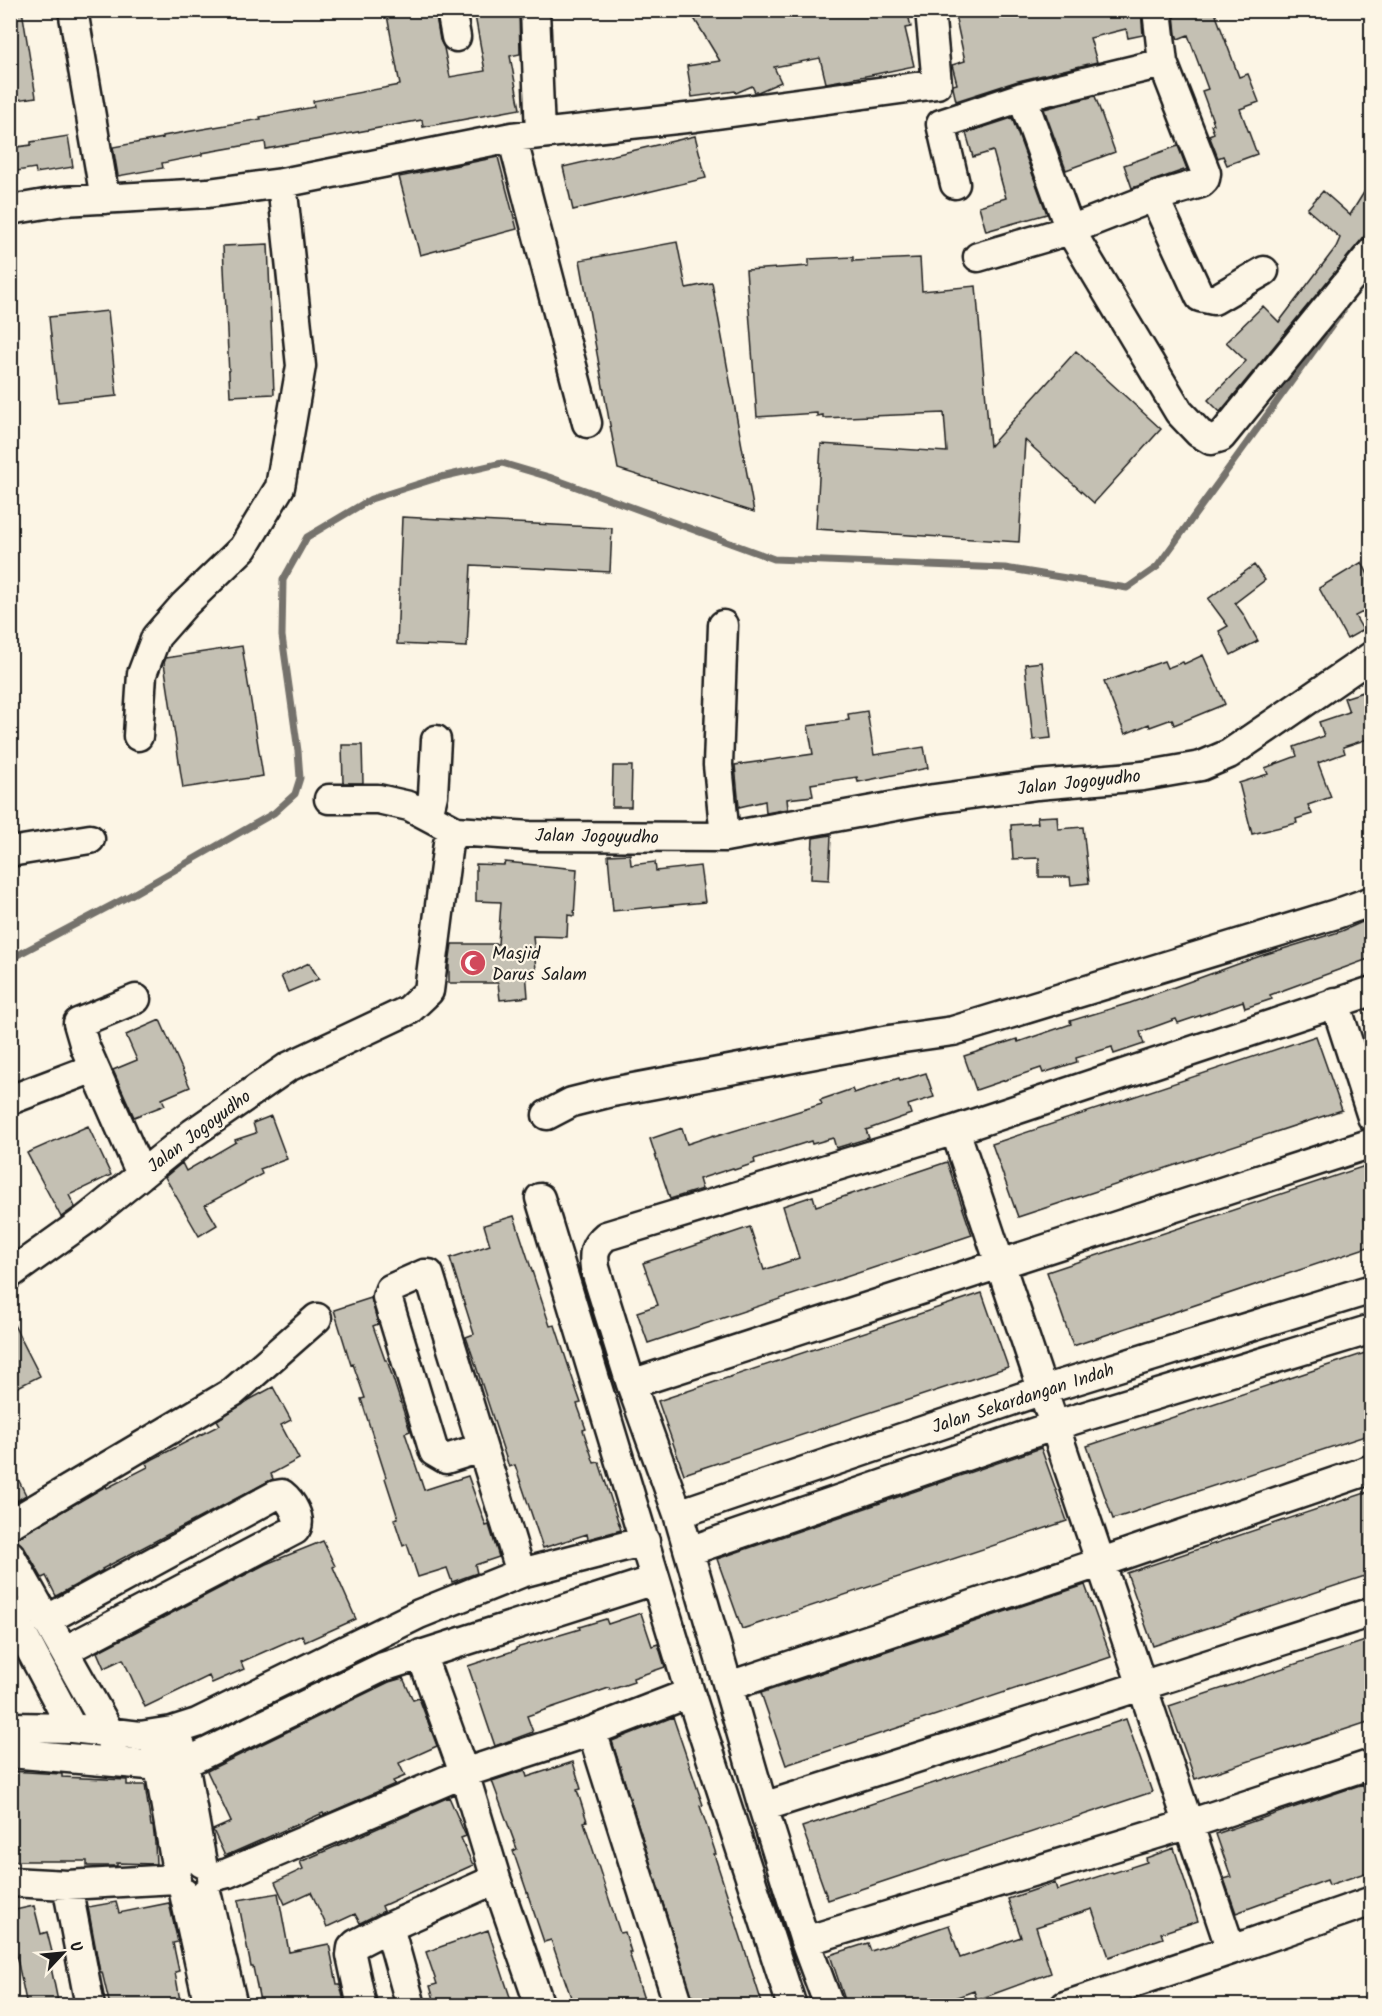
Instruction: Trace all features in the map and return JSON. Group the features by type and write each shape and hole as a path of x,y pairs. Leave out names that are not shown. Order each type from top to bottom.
{"street":[{"path":"73,10 105,199"},
{"path":"535,10 540,134"},
{"path":"930,10 941,124 955,184"},
{"path":"978,257 1070,230 1154,197 1201,183 1205,179 1206,173 1163,63 1157,10"},
{"path":"941,124 1022,97 1163,63"},
{"path":"10,210 63,201 208,194 282,183 512,136 695,117 937,84"},
{"path":"1022,97 1070,230 1179,412 1198,433 1210,440 1221,437 1370,257"},
{"path":"512,136 587,423"},
{"path":"138,735 142,674 156,637 184,605 243,548 280,487 300,366 282,183"},
{"path":"1154,197 1200,297 1214,300 1264,271"},
{"path":"723,625 718,765 725,837"},
{"name":"Jalan Jogoyudho","path":"10,1274 84,1221 193,1133 288,1067 409,1010 419,1002 429,991 448,843 456,831 530,836 725,837 934,799 1038,785 1143,776 1201,766 1229,754 1371,656"},
{"path":"428,816 433,795 436,740"},
{"path":"329,799 378,800 409,806 456,831"},
{"path":"10,852 90,839"},
{"path":"547,1115 572,1102 612,1092 830,1051 953,1031 1336,914 1371,901"},
{"path":"829,2006 805,1941 763,1808 678,1514 631,1384 595,1268 593,1255 597,1243 606,1236 955,1130 1371,991"},
{"path":"136,999 78,1023 94,1068 141,1174"},
{"path":"1335,1002 1371,1117"},
{"path":"10,1100 94,1068"},
{"path":"955,1130 1231,1950"},
{"path":"631,1384 1371,1143"},
{"path":"540,1198 690,1693 792,2006"},
{"path":"481,1448 446,1459 434,1452 386,1295 390,1289 429,1274 521,1573"},
{"name":"Jalan Sekardangan Indah","path":"678,1514 1043,1390 1371,1289"},
{"path":"10,1524 233,1392 318,1318"},
{"name":"Jalan Sekardangan Indah","path":"689,1551 1053,1426 1371,1329"},
{"path":"729,1686 1099,1563 1371,1469"},
{"path":"46,1620 276,1495 282,1494 288,1499 299,1521 299,1526 295,1530 64,1651"},
{"path":"10,1727 72,1728 140,1736 197,1723 419,1614 521,1573 645,1540"},
{"path":"10,1555 110,1733 115,1762"},
{"path":"10,1753 115,1762 172,1764 383,1667 656,1580"},
{"path":"10,1611 72,1728"},
{"path":"763,1808 1371,1612"},
{"path":"421,1654 464,1773 496,1879 540,2006"},
{"path":"11,1882 67,1886 193,1879 228,1873 464,1773 592,1731 690,1693"},
{"path":"592,1731 679,2006"},
{"path":"164,1732 193,1879 208,2006"},
{"path":"805,1941 1189,1824 1371,1764"},
{"path":"193,1879 233,2006"},
{"path":"363,2006 351,1955 352,1948 356,1944 496,1879"},
{"path":"67,1886 90,2006"},
{"path":"1065,2006 1371,1901"},
{"path":"389,1927 411,2006"}],"building":[{"path":"10,10 22,10 36,97 10,101"},
{"path":"386,10 435,10 450,77 485,71 474,10 519,10 520,54 510,56 520,109 423,127 422,120 266,149 265,142 202,153 202,155 162,163 163,168 118,176 113,147 261,119 260,117 314,107 313,101 400,85"},
{"path":"689,10 907,10 911,27 905,28 914,66 826,83 820,58 774,67 781,82 758,92 755,92 752,86 736,93 735,91 692,97 687,66 720,61"},
{"path":"954,10 1141,10 1143,35 1128,38 1126,29 1090,38 1097,62 1018,81 956,101 953,85 957,84 952,65 965,61"},
{"path":"1184,10 1214,10 1239,77 1248,74 1259,102 1240,109 1257,154 1227,165 1223,156 1218,158 1209,135 1214,133 1211,125 1214,124 1202,91 1208,89 1188,35 1178,39 1176,34 1174,14"},
{"path":"1095,96 1115,152 1066,170 1044,109"},
{"path":"1012,118 1047,214 986,231 979,206 1006,198 993,151 973,157 966,133"},
{"path":"68,136 73,167 36,173 35,168 10,172 10,148"},
{"path":"695,136 706,178 573,210 563,167"},
{"path":"1178,146 1187,169 1132,188 1124,165"},
{"path":"498,157 517,229 420,255 399,177"},
{"path":"1371,181 1371,228 1220,412 1208,400 1246,361 1226,342 1263,306 1279,322 1336,247 1340,238 1307,209 1323,191 1350,215"},
{"path":"677,242 686,288 712,283 754,512 618,469 580,260"},
{"path":"268,244 274,394 230,396 223,246"},
{"path":"853,257 853,261 920,258 922,291 976,286 990,446 1076,351 1161,429 1094,503 1025,440 1019,542 816,529 821,444 947,452 944,413 823,418 823,415 817,416 817,413 757,417 746,270 809,266 809,259"},
{"path":"108,311 117,396 58,402 49,317"},
{"path":"402,517 612,528 610,572 471,565 467,647 397,644"},
{"path":"1362,562 1371,581 1371,608 1355,616 1363,630 1347,639 1319,588"},
{"path":"1254,565 1265,580 1235,603 1258,641 1231,655 1219,631 1228,626 1208,599"},
{"path":"242,646 263,776 183,788 164,663 166,658"},
{"path":"1203,655 1225,704 1174,725 1172,719 1150,727 1149,724 1125,734 1104,682 1164,661 1167,668 1183,662 1184,664"},
{"path":"1042,662 1051,738 1033,740 1025,664"},
{"path":"1363,692 1371,717 1371,738 1343,747 1345,753 1318,763 1331,797 1308,805 1312,814 1296,819 1297,823 1252,834 1239,783 1268,774 1265,768 1297,756 1294,747 1324,736 1319,722 1349,712 1344,698"},
{"path":"867,711 874,755 924,747 928,768 858,782 857,777 811,784 813,796 787,799 788,809 766,813 765,801 739,807 735,765 813,754 808,726 849,720 848,714"},
{"path":"342,745 362,745 363,783 343,783"},
{"path":"613,766 632,766 631,807 612,807"},
{"path":"1057,816 1058,829 1083,827 1089,883 1071,885 1070,877 1039,877 1039,858 1013,859 1011,825 1038,823 1037,817"},
{"path":"831,835 829,880 811,879 813,838"},
{"path":"630,854 631,865 655,862 656,871 700,866 705,902 613,911 608,855"},
{"path":"505,862 577,869 574,916 568,915 567,937 533,936 536,970 526,971 528,997 500,1000 498,983 449,983 449,964 452,944 498,944 501,902 476,901 476,864 504,865"},
{"path":"1367,920 1371,935 1371,958 1270,995 1272,999 1245,1008 1243,1001 1178,1023 1176,1019 1140,1032 1144,1044 1114,1054 1112,1047 1076,1058 1077,1062 1043,1073 1041,1068 976,1090 964,1056 1017,1039 1018,1042 1071,1024 1070,1021 1130,1003 1263,955 1342,931"},
{"path":"309,963 319,979 288,992 281,976"},
{"path":"160,1020 190,1087 162,1099 165,1105 134,1117 113,1070 137,1060 126,1035"},
{"path":"1316,1036 1342,1110 1018,1217 992,1144"},
{"path":"926,1073 934,1097 908,1105 911,1114 866,1130 869,1138 836,1148 833,1138 812,1144 811,1141 754,1159 755,1163 699,1179 702,1189 670,1199 650,1139 682,1128 687,1144 822,1104 820,1100 852,1089 854,1093 899,1078 900,1081"},
{"path":"271,1116 287,1159 260,1169 262,1174 205,1205 217,1225 199,1236 165,1177 182,1163 186,1171 236,1142 235,1140 256,1133 253,1123"},
{"path":"88,1126 111,1175 69,1195 75,1207 61,1217 27,1153"},
{"path":"947,1162 972,1235 648,1343 637,1312 658,1305 643,1263 750,1227 764,1270 799,1258 783,1206 813,1196 816,1206"},
{"path":"1371,1164 1371,1246 1073,1346 1047,1272"},
{"path":"514,1216 550,1326 555,1325 581,1403 577,1404 594,1463 599,1462 621,1530 588,1539 587,1534 543,1548 515,1465 509,1467 466,1337 474,1334 450,1258 490,1245 484,1225"},
{"path":"982,1293 1008,1367 684,1474 658,1401"},
{"path":"371,1298 378,1324 373,1326 385,1360 387,1360 410,1431 405,1433 424,1490 468,1476 486,1526 489,1525 499,1557 475,1565 477,1573 452,1582 447,1568 418,1577 407,1544 403,1546 394,1519 398,1518 361,1399 365,1398 353,1364 351,1365 334,1310"},
{"path":"10,1317 40,1376 18,1387 10,1372"},
{"path":"1371,1351 1371,1434 1113,1519 1087,1446"},
{"path":"273,1387 291,1420 281,1425 299,1459 271,1474 273,1479 102,1569 56,1596 46,1576 42,1578 24,1547 15,1539 106,1486 107,1488 148,1467 146,1463 153,1459 220,1425 217,1420"},
{"path":"1041,1448 1067,1521 742,1629 717,1559"},
{"path":"10,1463 26,1495 10,1505"},
{"path":"1371,1491 1371,1574 1153,1646 1127,1573"},
{"path":"323,1541 356,1619 305,1642 302,1635 241,1662 244,1669 212,1683 209,1676 145,1707 123,1659 104,1668 97,1652 266,1564"},
{"path":"1085,1585 1111,1657 786,1765 761,1693"},
{"path":"641,1613 652,1646 658,1644 665,1667 633,1678 634,1682 610,1690 609,1688 527,1716 533,1732 495,1746 468,1666 516,1650 516,1648 580,1629 579,1627 606,1619 608,1624"},
{"path":"1371,1639 1371,1721 1195,1779 1169,1706"},
{"path":"403,1678 413,1700 419,1698 437,1746 399,1763 405,1776 393,1781 395,1784 225,1856 213,1830 231,1822 207,1771 389,1682"},
{"path":"673,1717 703,1805 700,1806 716,1854 714,1854 763,2006 695,2006 612,1741"},
{"path":"1126,1719 1152,1792 828,1900 802,1827"},
{"path":"573,1762 581,1789 577,1790 587,1821 584,1822 620,1933 625,1932 646,2006 574,2006 551,1940 544,1942 513,1851 517,1849 492,1781 525,1770 527,1777"},
{"path":"10,1771 62,1774 62,1777 127,1780 127,1785 145,1785 151,1826 153,1826 156,1864 117,1863 117,1866 87,1866 87,1861 10,1861"},
{"path":"1363,1784 1371,1812 1371,1871 1329,1885 1327,1880 1236,1913 1224,1879 1231,1877 1216,1834"},
{"path":"449,1797 466,1836 461,1838 473,1865 382,1906 384,1911 360,1923 355,1914 327,1927 311,1892 285,1904 275,1882 303,1869 300,1862"},
{"path":"1174,1848 1198,1921 1161,1933 1163,1938 1109,1957 1092,1909 1036,1927 1051,1973 977,2000 974,1991 932,2006 847,2006 830,1955 868,1943 871,1951 949,1925 960,1958 1021,1937 1008,1899 1055,1883 1057,1890 1113,1873 1147,1862 1146,1858"},
{"path":"278,1893 289,1952 329,1944 337,1984 340,1984 345,2006 261,2006 238,1900"},
{"path":"116,1902 119,1913 169,1903 178,1942 173,1943 179,1971 175,1972 181,2006 110,2006 102,1972 100,1972 88,1907"},
{"path":"34,1906 41,1934 47,1932 52,1952 48,1953 59,2006 27,2006 10,1925 10,1911"},
{"path":"488,1930 513,2006 479,2006 477,2001 462,2006 436,2006 430,1986 437,1984 426,1952"}],"waterway":[{"path":"10,959 131,895 274,813 295,794 300,778 282,636 283,580 307,537 371,499 437,478 502,463 549,477 774,559 1005,568 1127,588 1157,567 1344,309"}],"place":[{"name":"Masjid Darus Salam","path":"473,963"}]}
